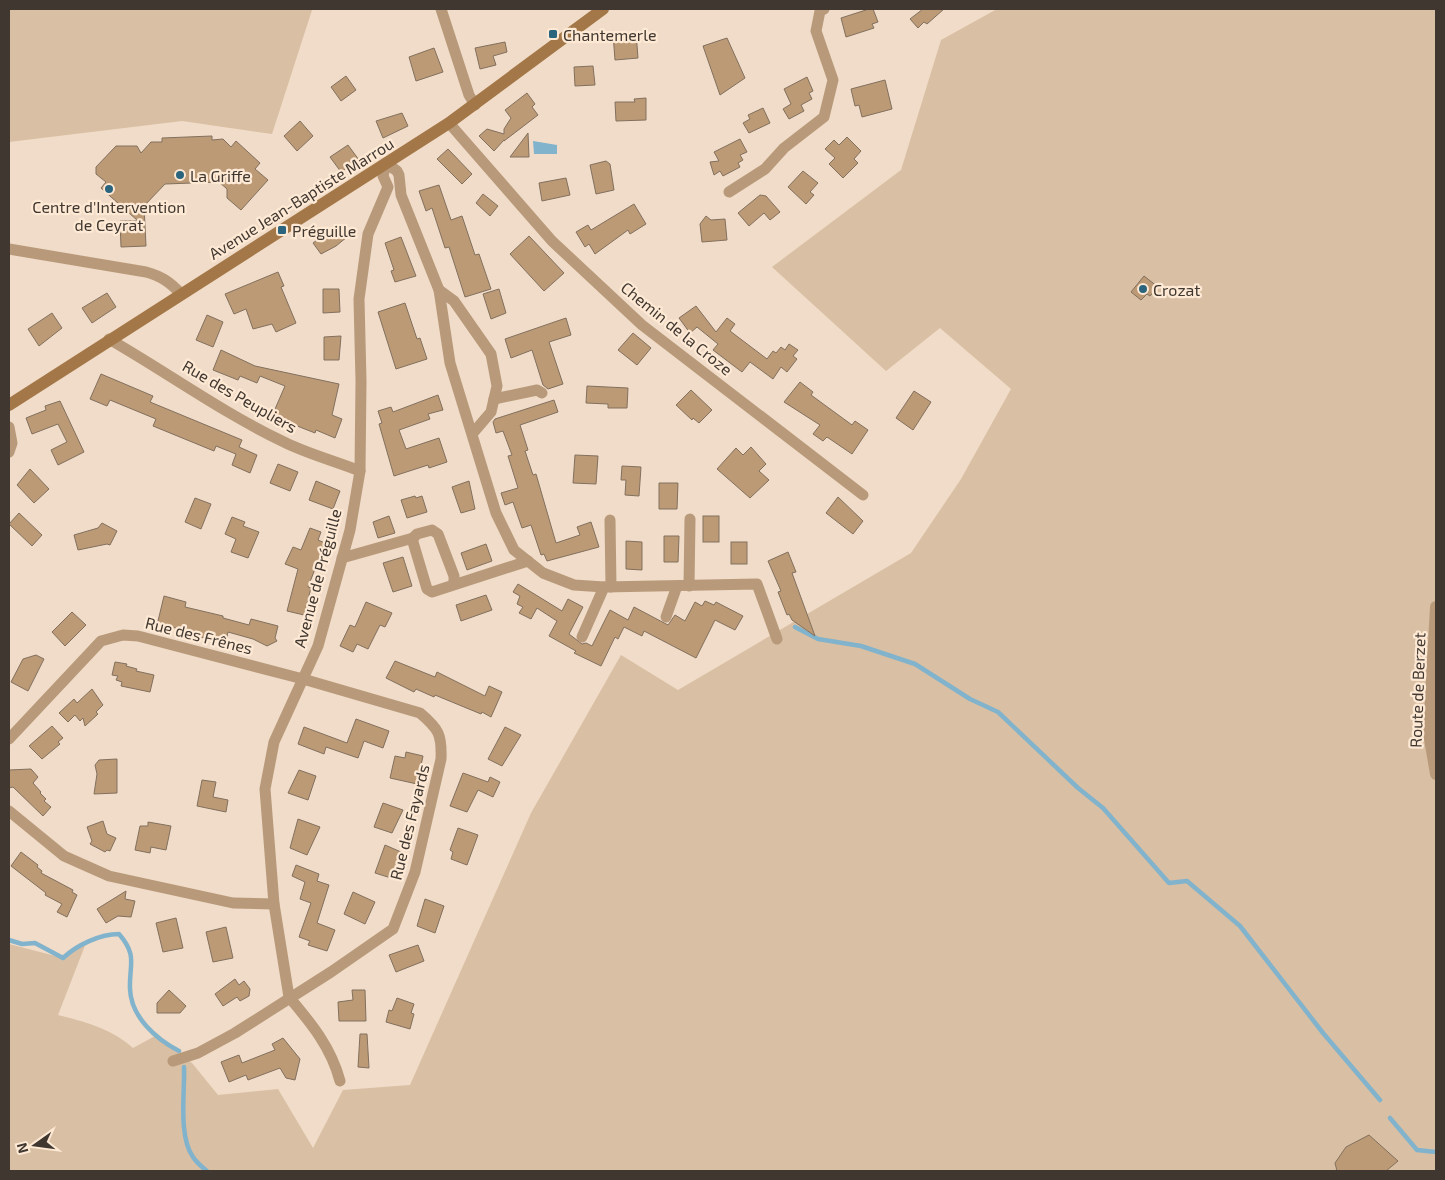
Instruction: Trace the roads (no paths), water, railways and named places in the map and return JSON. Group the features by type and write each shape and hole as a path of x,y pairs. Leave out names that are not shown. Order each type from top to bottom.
{"main road":[{"name":"Avenue Jean-Baptiste Marrou","path":"9,405 109,339 449,123 603,9"}],"street":[{"path":"441,9 469,95 475,105"},
{"path":"729,192 765,169 784,148 824,117 833,80 816,31 820,11 824,9"},
{"name":"Chemin de la Croze","path":"449,123 552,241 642,325 863,495"},
{"path":"386,164 397,171 399,175 401,196 439,290 450,363 496,513 514,550 543,573 574,584 608,587 758,584 777,639"},
{"name":"Avenue de Préguille","path":"289,997 274,904 265,789 274,742 318,646 350,530 360,471 361,380 359,299 368,234 388,187 383,176 386,164"},
{"path":"388,187 401,196"},
{"path":"9,249 146,272 160,276 171,283 181,294"},
{"path":"439,290 454,301 491,354 496,386 492,412 473,433"},
{"name":"Rue des Peupliers","path":"109,339 154,365 224,410 285,443 360,471"},
{"path":"494,399 537,390 542,393"},
{"path":"9,427 12,443 9,452"},
{"path":"689,586 690,519"},
{"path":"582,637 608,587 610,520"},
{"path":"342,558 413,538 417,534 432,530 438,534 454,576 454,583"},
{"path":"413,538 412,542 427,589 432,592 454,583 528,561"},
{"path":"666,617 677,586"},
{"name":"Route de Berzet","path":"1436,606 1429,733 1432,763 1436,774"},
{"name":"Rue des Frênes","path":"9,739 101,641 123,635 138,636 303,679"},
{"name":"Rue des Fayards","path":"173,1061 211,1046 331,972 393,929 415,872 442,760 442,746 436,726 420,713 303,679"},
{"path":"9,811 64,856 109,876 233,903 274,904"},
{"path":"289,997 317,1030 335,1064 340,1081"}],"water":[{"path":"533,141 557,145 557,154 534,154"}],"waterway":[{"path":"795,627 818,639 861,646 915,664 970,699 998,712 1078,788 1103,808 1169,883 1187,881 1240,926 1323,1033 1380,1100"},
{"path":"9,940 22,944 35,943 63,958 89,941 112,934 119,934 131,954 130,989 135,1009 146,1026 179,1051"},
{"path":"184,1067 183,1114 185,1138 193,1157 207,1171"},
{"path":"1390,1118 1417,1150 1436,1152"}],"place":[{"name":"Chantemerle","path":"553,34"},
{"name":"La Griffe","path":"180,175"},
{"name":"Centre d'Intervention de Ceyrat","path":"109,189"},
{"name":"Préguille","path":"282,230"},
{"name":"Crozat","path":"1143,289"}]}
